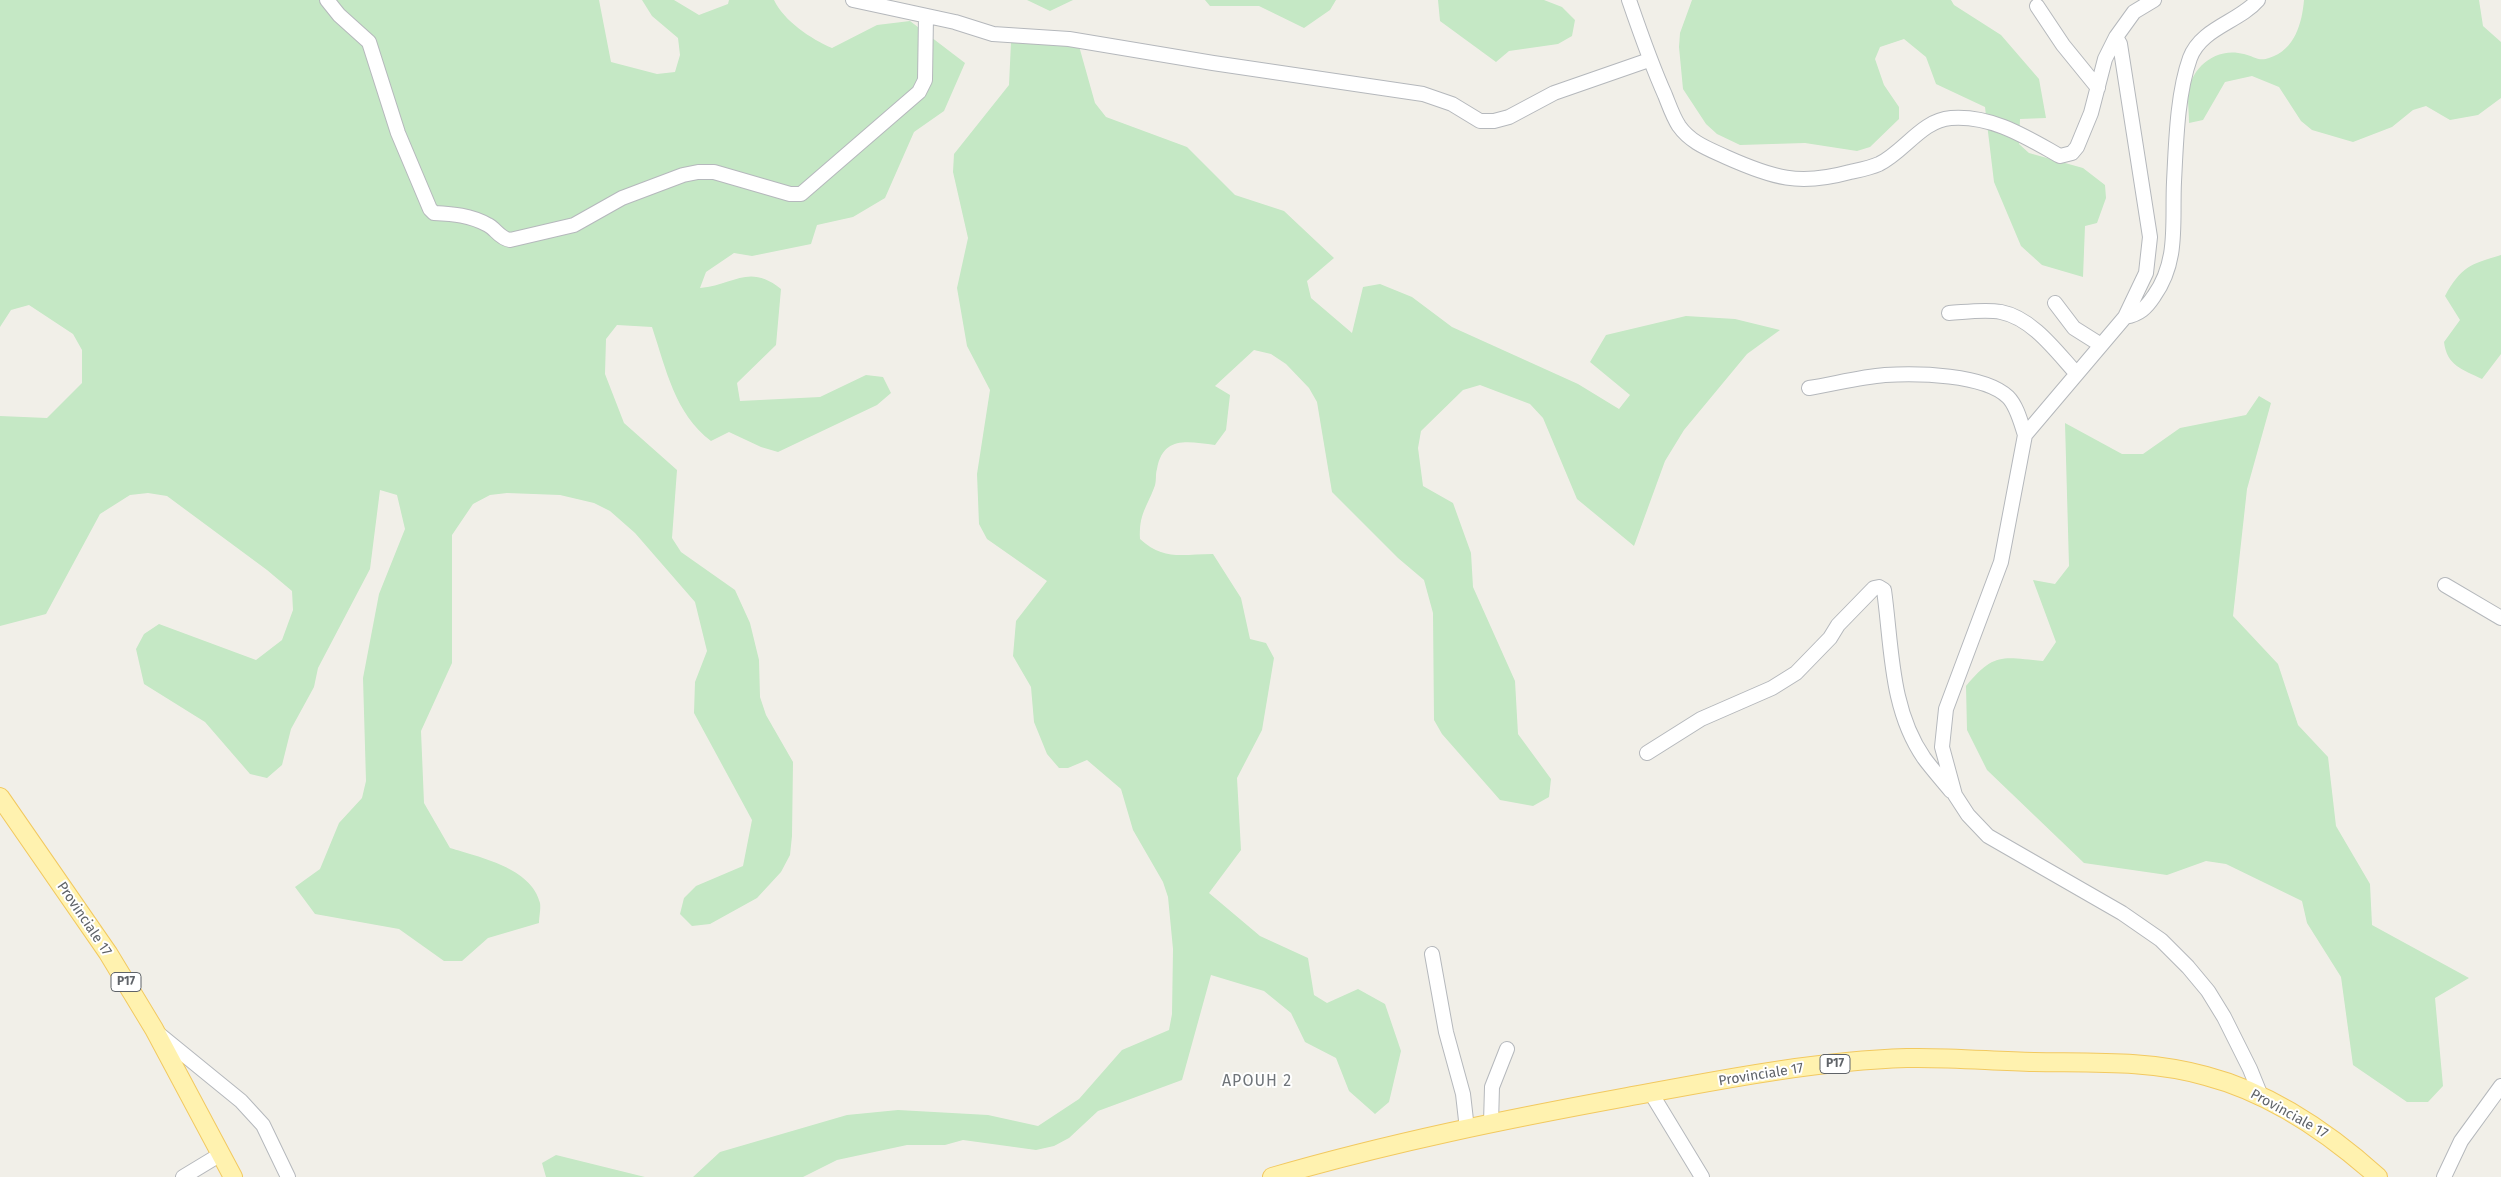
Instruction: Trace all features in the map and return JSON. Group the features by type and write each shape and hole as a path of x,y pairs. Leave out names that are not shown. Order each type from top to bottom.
{"main road":[{"name":"Provinciale 17","path":"0,797 108,953 154,1029 233,1177"},
{"name":"Provinciale 17","path":"1272,1177 1491,1123 1651,1093 1775,1072 1854,1062 1950,1058 2166,1066 2207,1076 2261,1096 2333,1139 2378,1177"}],"street":[{"path":"327,0 339,15 367,40 398,133 430,210 434,213 469,216 491,226 500,236 510,240 574,225 622,198 683,175 698,172 714,172 790,194 801,194 919,92 925,80 926,16"},
{"path":"853,0 955,22 993,34 1069,39 1213,63 1424,94 1452,104 1484,122 1509,117 1554,93 1649,60"},
{"path":"1629,0 1649,60 1679,126 1691,139 1733,160 1777,177 1792,180 1825,179 1877,165 1893,156 1917,134 1937,122 1950,118 1988,122 2007,127 2060,156 2066,156 2077,147 2091,113 2105,59 2116,37 2134,12 2154,0"},
{"path":"2125,317 2144,310 2162,284 2169,268 2174,233 2174,185 2178,125 2190,58 2196,46 2206,37 2251,9 2258,0"},
{"path":"2037,6 2062,45 2098,88"},
{"path":"1955,795 1942,747 1942,728 1946,709 2001,562 2025,435 2125,317 2146,273 2150,237 2127,100 2122,52 2116,37"},
{"path":"2055,302 2074,328 2101,345"},
{"path":"1950,312 2006,314 2029,326 2050,343 2076,373"},
{"path":"1809,388 1883,375 1908,374 1966,380 1996,388 2009,398 2025,435"},
{"path":"2445,585 2501,618"},
{"path":"1647,753 1701,719 1772,688 1796,673 1830,638 1838,625 1874,588 1879,587 1884,590 1896,687 1908,727 1924,757 1955,795 1968,815 1988,836 2095,896 2140,925 2175,953 2208,991 2250,1069 2261,1096"},
{"path":"1432,954 1446,1032 1463,1094 1467,1129"},
{"path":"154,1029 241,1101 263,1125 288,1177"},
{"path":"1491,1123 1492,1087 1507,1049"},
{"path":"2444,1177 2461,1141 2501,1086"},
{"path":"1651,1093 1702,1177"},
{"path":"183,1177 221,1154"}],"green space":[{"path":"0,0 599,0 611,62 657,74 675,72 680,55 678,38 652,16 642,0 674,0 699,15 728,4 729,0 774,0 791,22 815,40 832,48 877,25 910,21 965,63 944,111 914,132 885,198 853,217 817,225 811,244 752,256 734,253 706,272 700,288 750,276 770,281 781,289 776,345 737,383 740,401 820,397 866,375 883,377 891,393 877,405 778,452 761,447 729,432 711,441 699,430 680,404 667,374 652,327 617,325 606,339 605,374 624,423 677,470 672,538 681,552 735,590 750,623 759,660 760,697 766,715 793,762 790,855 781,872 757,898 710,924 692,926 680,914 684,898 696,886 743,866 752,820 694,713 695,682 707,651 695,602 635,533 610,511 594,503 560,495 507,493 490,495 473,504 452,535 452,663 421,731 424,803 450,848 489,860 516,873 527,881 535,891 540,903 539,923 488,938 462,961 444,961 399,929 315,914 295,887 320,869 339,823 362,798 366,781 363,678 379,594 405,529 397,495 380,490 370,569 318,668 314,687 291,729 282,765 267,778 250,774 205,722 144,684 136,649 144,634 159,624 256,660 282,640 293,610 292,591 267,570 167,496 148,493 130,495 100,514 46,614 0,626 0,416 47,418 82,383 82,350 73,334 29,305 11,310 0,327"},
{"path":"1027,0 1073,0 1050,11"},
{"path":"1205,0 1336,0 1330,10 1304,28 1259,6 1210,6"},
{"path":"1438,0 1544,0 1562,7 1575,20 1572,36 1558,44 1509,51 1496,62 1440,21"},
{"path":"1692,0 1951,0 1954,5 2001,35 2039,79 2046,118 2020,119 2019,144 2029,153 2083,168 2105,185 2106,198 2097,223 2085,226 2083,277 2042,265 2021,246 1994,182 1985,107 1936,84 1926,57 1904,39 1880,47 1875,59 1884,85 1899,107 1899,119 1870,147 1857,151 1805,143 1740,145 1717,134 1706,124 1683,89 1679,47 1680,33"},
{"path":"2304,0 2479,0 2483,26 2501,42 2501,98 2478,115 2450,120 2426,106 2413,110 2392,127 2353,142 2312,130 2301,121 2279,87 2252,76 2225,82 2203,120 2189,123 2188,96 2193,77 2199,69 2206,62 2223,53 2233,52 2262,59 2278,54 2285,49 2296,35"},
{"path":"1011,42 1079,46 1095,103 1106,117 1187,147 1235,195 1284,211 1334,258 1307,281 1311,298 1352,333 1363,287 1380,284 1412,297 1452,327 1578,384 1619,409 1630,395 1590,362 1606,335 1686,316 1735,319 1780,330 1747,354 1684,430 1665,461 1634,546 1577,499 1543,418 1530,404 1480,385 1463,390 1421,431 1418,448 1423,486 1453,503 1471,553 1473,587 1515,681 1518,734 1551,779 1549,797 1533,806 1500,800 1442,734 1434,720 1433,613 1424,580 1398,558 1332,492 1317,402 1309,388 1286,364 1271,354 1254,350 1215,386 1230,395 1226,430 1215,445 1178,443 1165,450 1160,458 1156,471 1155,486 1142,517 1140,539 1157,551 1174,555 1213,554 1241,598 1250,639 1266,643 1274,658 1262,730 1237,778 1241,850 1209,893 1260,936 1308,958 1314,995 1327,1003 1358,989 1385,1004 1401,1051 1389,1102 1375,1114 1349,1091 1336,1058 1305,1042 1291,1013 1264,991 1211,975 1182,1080 1098,1111 1069,1138 1054,1146 1036,1150 963,1140 945,1145 907,1145 837,1160 803,1177 693,1177 720,1152 847,1115 898,1110 988,1115 1038,1126 1079,1099 1122,1050 1169,1030 1172,1014 1173,949 1168,897 1163,882 1133,830 1121,789 1087,760 1068,768 1059,768 1047,754 1034,722 1031,687 1013,656 1016,621 1047,581 987,539 979,524 977,474 990,390 967,346 957,288 968,238 953,172 954,154 1009,85"},
{"path":"2501,255 2501,354 2482,379 2457,366 2448,357 2444,342 2460,320 2445,296 2456,279 2467,268 2481,261"},
{"path":"2259,396 2271,403 2247,489 2233,616 2278,664 2298,725 2328,757 2336,826 2370,884 2372,925 2469,978 2435,998 2443,1086 2428,1102 2407,1102 2353,1065 2341,977 2307,923 2302,901 2226,864 2206,861 2167,875 2084,863 1987,770 1967,730 1966,686 1984,667 2000,659 2008,658 2043,661 2056,642 2033,580 2055,584 2069,566 2065,423 2122,454 2143,454 2180,428 2246,415"},
{"path":"556,1155 645,1177 546,1177 542,1163"}],"district":[{"name":"APOUH 2","path":"1257,1082"}]}
